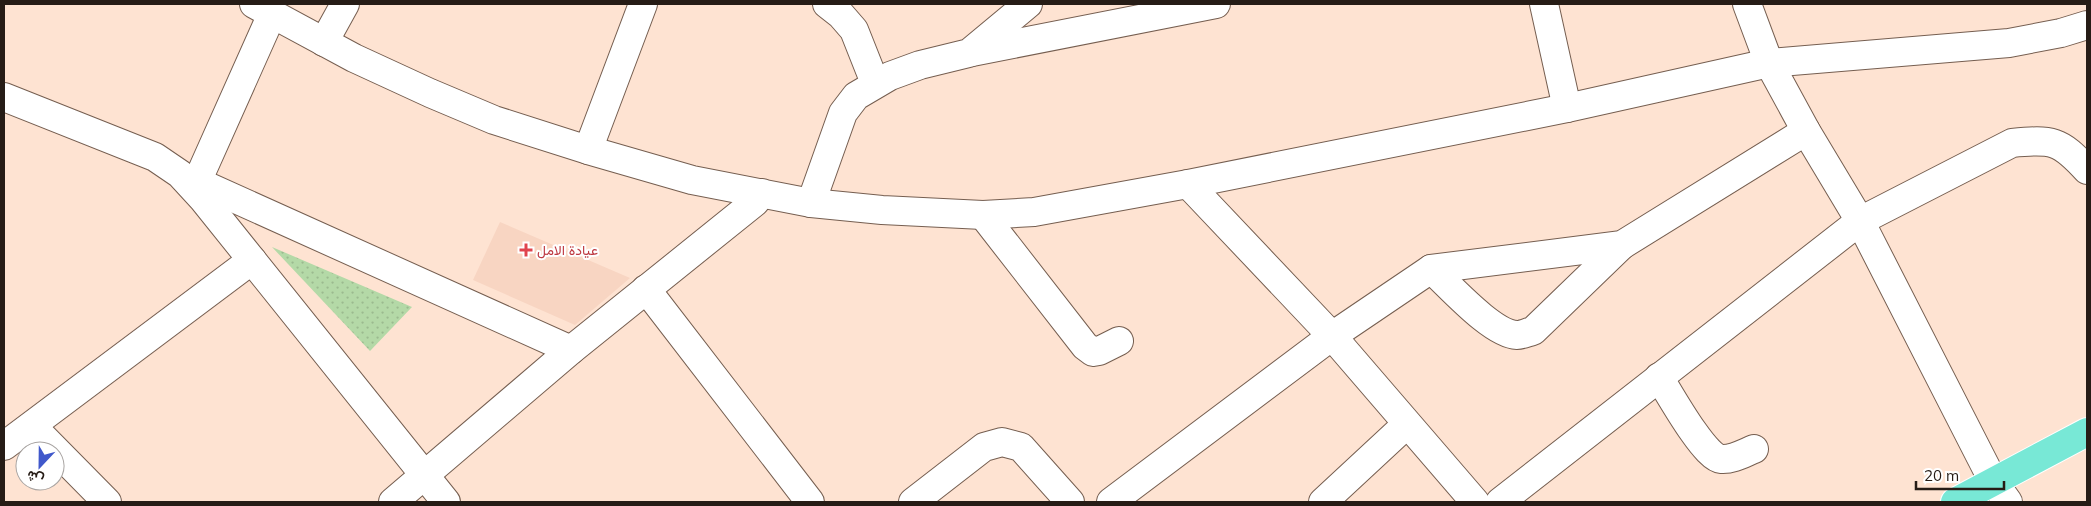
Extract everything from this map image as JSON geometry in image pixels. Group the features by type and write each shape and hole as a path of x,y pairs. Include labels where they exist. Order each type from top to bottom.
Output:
{"main road":[{"path":"1955,502 2000,492 2087,432"}],"street":[{"path":"324,42 345,4"},
{"path":"588,150 643,4"},
{"path":"827,4 841,15 854,30 875,83"},
{"path":"969,53 1028,4"},
{"path":"811,203 842,114 856,96 875,83 920,65 969,53 1216,4"},
{"path":"1544,4 1567,108"},
{"path":"1747,4 1769,63 1806,131 1860,221 2000,492"},
{"path":"189,178 263,9 354,58 485,116 588,150 692,180 811,203 882,210 983,216 1034,212 1188,184 1567,108 1769,63 2009,43 2061,33 2087,25"},
{"path":"4,98 155,157 189,178 571,350"},
{"path":"1431,269 1488,322 1505,332 1519,335 1532,331 1622,246 1806,131"},
{"path":"1500,502 1860,221 2012,144 2039,140 2060,144 2087,170"},
{"path":"189,178 203,199 446,502"},
{"path":"1188,184 1332,336 1475,502"},
{"path":"393,502 571,350 755,202 762,193"},
{"path":"983,216 1086,346 1093,352 1119,341"},
{"path":"1111,502 1332,336 1431,269 1622,246"},
{"path":"4,446 252,260"},
{"path":"646,289 810,502"},
{"path":"1659,377 1706,451 1718,460 1729,459 1754,448"},
{"path":"1324,502 1408,424"},
{"path":"32,426 107,502"},
{"path":"913,502 984,447 1002,442 1021,447 1070,502"}],"shaded area":[{"name":"عيادة الامل","path":"500,222 630,278 575,325 473,280"}],"green space":[{"path":"272,247 412,307 370,351"}],"place":[{"name":"عيادة الامل","path":"526,250"}]}
